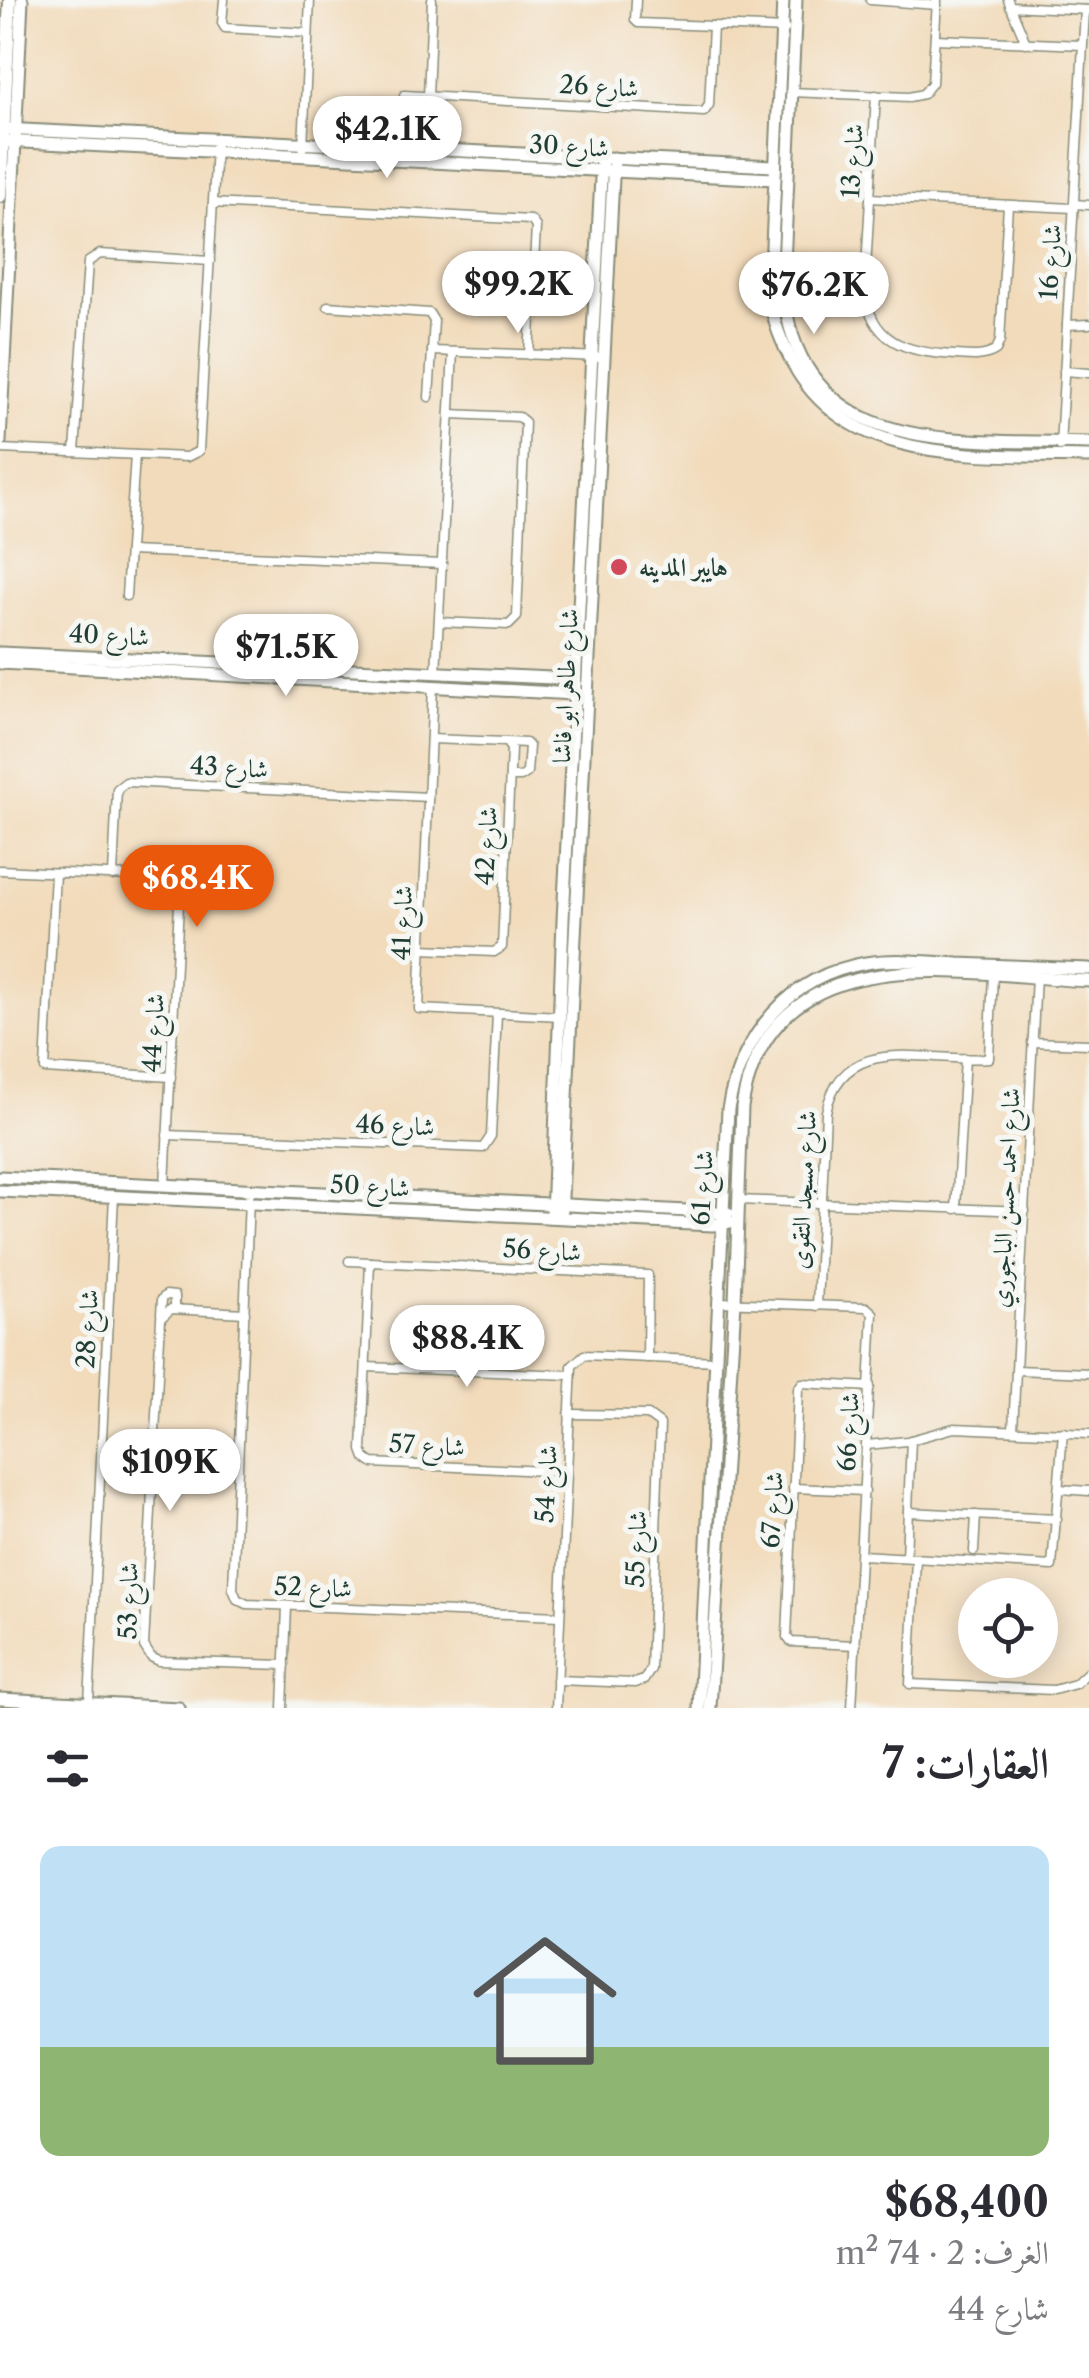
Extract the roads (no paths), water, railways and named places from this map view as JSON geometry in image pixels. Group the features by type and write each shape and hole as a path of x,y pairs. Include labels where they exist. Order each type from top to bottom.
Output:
{"main road":[{"path":"0,196 9,136 8,4"}],"street":[{"path":"22,0 9,136 0,446 135,455 196,454 201,445 216,146"},
{"path":"224,0 222,24 226,28 308,33"},
{"path":"303,150 310,0"},
{"path":"428,96 432,0"},
{"path":"636,0 637,23 788,29"},
{"path":"784,0 791,92 770,290 776,328 801,378 826,407 860,430 897,444 950,452 1089,457"},
{"path":"796,0 788,29 774,172 782,288 789,328 806,366 833,397 868,422 901,433 938,438 1089,443"},
{"path":"791,92 916,97 928,89 933,76 937,2 870,0"},
{"path":"1026,42 1009,3 1087,10"},
{"name":"شارع 16","path":"1059,456 1087,10"},
{"name":"شارع 26","path":"404,95 704,112 709,105 713,26"},
{"path":"935,39 1082,45"},
{"name":"شارع 13","path":"876,95 866,294 870,313 894,343 922,353 987,356 996,350 1000,341 1008,205"},
{"name":"شارع 30","path":"9,136 774,172"},
{"name":"شارع طاهر ابو فاشا","path":"556,1211 608,164"},
{"path":"1075,172 1089,172"},
{"path":"870,198 1089,205"},
{"path":"213,203 531,220 536,227 530,355"},
{"path":"75,452 88,262 100,254 210,261"},
{"path":"328,306 426,312 434,322 429,397"},
{"path":"1067,326 1089,324"},
{"path":"432,351 598,357"},
{"name":"شارع 41","path":"453,352 430,738 419,1010 565,1016"},
{"name":"شارع طاهر ابو فاشا","path":"565,1016 574,694 598,357"},
{"path":"1064,371 1089,373"},
{"path":"430,373 452,374"},
{"path":"439,622 509,625 517,616 524,422 519,417 450,414"},
{"path":"126,596 135,455"},
{"path":"129,551 442,564"},
{"name":"شارع 40","path":"0,653 434,680 574,694"},
{"name":"شارع 40","path":"0,664 434,680 575,680"},
{"path":"430,738 526,743 527,773 510,777"},
{"name":"شارع 42","path":"421,948 494,952 500,949 512,747 506,742"},
{"name":"شارع 43","path":"113,876 117,789 126,782 428,797"},
{"name":"شارع 44","path":"0,870 172,878 180,888 165,1186"},
{"path":"55,872 45,1069 170,1076"},
{"name":"شارع 61","path":"710,1708 724,1361 720,1302 723,1218 731,1094 740,1063 764,1022 789,996 816,979 868,963 993,976 1089,969"},
{"name":"شارع 61","path":"699,1708 724,1361 735,1302 744,1094 753,1066 774,1029 794,1008 822,990 853,978 903,967 1036,973 1089,981"},
{"name":"شارع احمد حسن الباجوري","path":"1013,1430 1036,973"},
{"path":"956,1209 965,1058 990,1056 993,976"},
{"name":"شارع 46","path":"168,1135 484,1148 492,1136 497,1014"},
{"path":"1032,1042 1089,1044"},
{"name":"شارع مسجد التقوى","path":"817,1306 826,1112 840,1079 858,1064 882,1056 965,1058"},
{"name":"شارع 50","path":"0,1177 165,1186 250,1196"},
{"name":"شارع 50","path":"0,1190 114,1196 250,1196 723,1218 738,1211"},
{"name":"شارع 28","path":"89,1703 114,1196"},
{"name":"شارع 52","path":"250,1196 234,1592 243,1603 560,1616"},
{"path":"738,1211 821,1204 1025,1212"},
{"name":"شارع 56","path":"349,1261 648,1275 646,1358"},
{"name":"شارع 57","path":"370,1262 362,1450 368,1461 566,1472"},
{"path":"161,1318 164,1296 175,1296 175,1309"},
{"name":"شارع 66","path":"720,1302 872,1311 852,1708"},
{"path":"161,1318 164,1312 175,1309 245,1314"},
{"name":"شارع 53","path":"161,1318 145,1650 159,1661 285,1665"},
{"path":"366,1367 570,1375 575,1361 584,1355 724,1361"},
{"path":"1018,1370 1089,1373"},
{"name":"شارع 54","path":"556,1708 570,1375"},
{"name":"شارع 67","path":"856,1645 788,1639 798,1386 802,1383 870,1387"},
{"name":"شارع 55","path":"557,1680 640,1682 650,1673 652,1651 661,1429 648,1416 568,1414"},
{"path":"868,1444 912,1440 954,1428 1089,1434"},
{"path":"861,1555 1052,1566 1064,1432"},
{"path":"912,1440 908,1512 910,1684 1054,1690 1075,1684 1089,1671"},
{"path":"793,1488 865,1491"},
{"path":"1060,1489 1089,1491"},
{"path":"908,1512 1057,1519"},
{"path":"974,1550 976,1515"},
{"path":"283,1708 287,1606"},
{"path":"0,1699 178,1708"}],"place":[{"name":"هايبر المدينه","path":"619,567"}]}
